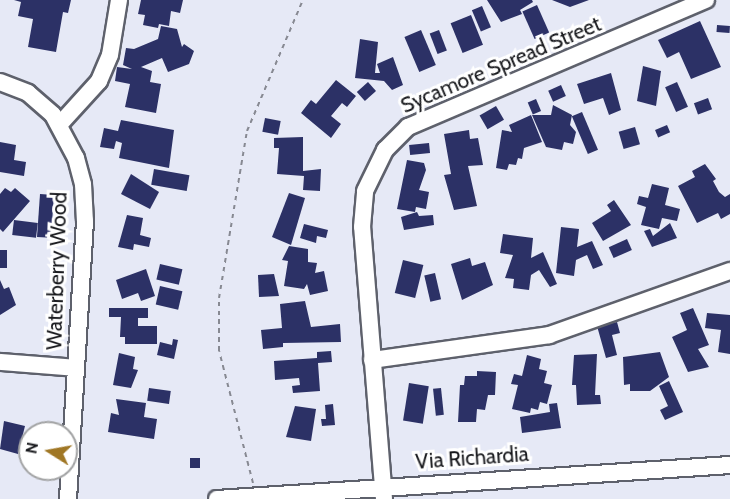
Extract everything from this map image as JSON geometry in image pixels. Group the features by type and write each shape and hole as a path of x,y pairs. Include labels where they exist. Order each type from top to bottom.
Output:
{"street":[{"path":"60,124 99,81 110,55 119,0"},
{"name":"Sycamore Spread Street","path":"384,493 372,360 363,209 369,177 396,136 408,127 706,0"},
{"name":"Waterberry Wood","path":"0,82 28,93 60,124 83,184 85,221 68,499"},
{"path":"372,360 549,335 730,271"},
{"path":"0,362 76,368"},
{"name":"Via Richardia","path":"217,499 384,493 730,465"}],"path":[{"path":"256,496 219,351 219,298 247,131 303,0"}],"building":[{"path":"14,0 71,0 68,13 63,12 56,52 28,47 33,19 18,16 21,2"},
{"path":"141,0 183,0 180,13 171,11 169,26 159,24 158,28 143,25 145,15 138,14"},
{"path":"487,0 532,0 533,2 520,10 522,14 501,22"},
{"path":"552,0 589,0 570,7"},
{"path":"537,5 549,32 535,39 522,12"},
{"path":"482,6 491,27 481,31 472,10"},
{"path":"471,15 483,45 463,53 451,23"},
{"path":"700,21 721,67 691,79 679,52 667,58 658,40"},
{"path":"717,25 730,26 729,33 717,32"},
{"path":"161,26 177,29 182,47 184,44 194,51 189,64 168,72 162,58 141,67 152,71 150,82 161,84 156,113 125,107 130,84 115,81 117,67 132,69 123,65 126,48 134,49 158,39"},
{"path":"421,30 436,65 419,72 404,37"},
{"path":"439,30 447,51 438,54 430,34"},
{"path":"360,39 378,42 375,73 380,73 377,64 393,57 403,85 392,90 384,81 355,78"},
{"path":"643,66 661,71 656,106 637,101"},
{"path":"611,73 621,110 609,115 603,98 584,104 577,84"},
{"path":"336,80 356,96 347,107 342,103 331,116 341,124 331,138 301,113 311,100 316,104"},
{"path":"368,82 376,91 365,101 357,92"},
{"path":"677,82 688,107 676,112 665,87"},
{"path":"561,85 566,96 553,102 548,91"},
{"path":"708,98 712,109 698,114 694,103"},
{"path":"536,99 541,111 533,114 528,103"},
{"path":"553,105 572,115 570,125 576,132 573,144 564,142 562,150 546,147 532,115 551,115"},
{"path":"496,106 504,120 488,129 480,116"},
{"path":"582,112 598,150 588,154 572,116"},
{"path":"531,115 542,142 524,148 522,159 518,158 516,165 509,164 507,170 496,168 502,130 512,132 509,125"},
{"path":"265,118 281,121 278,135 262,132"},
{"path":"121,120 174,130 169,168 119,158 122,143 116,141 114,149 100,147 104,128 118,131"},
{"path":"667,125 670,132 658,137 655,130"},
{"path":"635,127 640,144 624,149 619,132"},
{"path":"469,130 470,139 478,138 483,165 468,166 477,206 454,210 444,175 451,174 444,134"},
{"path":"303,137 303,171 321,169 320,191 303,190 304,176 277,174 279,148 274,148 274,138"},
{"path":"0,142 16,145 14,160 26,162 24,176 0,172"},
{"path":"429,143 430,153 410,155 409,145"},
{"path":"407,160 424,163 426,170 419,190 429,192 426,209 416,207 415,212 397,209"},
{"path":"705,164 716,179 713,181 719,192 725,197 730,194 730,214 721,219 718,213 697,223 678,186 695,177 692,171"},
{"path":"154,169 189,175 187,191 151,185"},
{"path":"131,174 159,192 150,209 121,194"},
{"path":"652,184 669,188 665,205 680,209 677,221 662,218 659,229 641,225 646,207 637,204 639,196 648,198"},
{"path":"5,188 11,192 15,188 30,201 3,232 0,229 0,194"},
{"path":"289,193 305,198 291,245 272,237"},
{"path":"40,194 54,195 51,238 37,237"},
{"path":"614,200 631,225 603,241 592,223 611,211 607,205"},
{"path":"417,212 419,216 433,215 434,225 404,230 401,217"},
{"path":"127,215 143,218 140,235 151,238 149,247 134,244 133,250 118,247"},
{"path":"14,220 38,223 36,238 12,235"},
{"path":"670,223 677,238 652,247 644,231 650,229 653,236"},
{"path":"304,224 328,230 326,238 317,236 316,243 300,238"},
{"path":"561,227 579,229 577,247 592,241 603,265 593,269 587,255 576,260 574,276 556,273"},
{"path":"503,234 533,238 531,258 543,252 557,284 550,287 539,270 531,275 529,290 513,288 514,279 505,278 513,255 500,253"},
{"path":"627,239 632,250 614,258 609,247"},
{"path":"289,246 308,249 308,262 317,263 315,273 324,271 328,291 310,295 307,284 304,289 284,286 288,261 282,260"},
{"path":"0,250 7,250 7,268 0,268"},
{"path":"470,258 472,266 485,262 493,285 462,300 451,264"},
{"path":"403,260 423,265 415,298 395,293"},
{"path":"160,264 182,269 179,285 156,280"},
{"path":"146,269 155,296 141,301 138,293 122,299 116,280"},
{"path":"435,273 441,299 430,302 424,275"},
{"path":"274,274 279,296 259,297 258,275"},
{"path":"0,280 4,289 9,287 16,305 0,315"},
{"path":"160,286 182,291 178,310 156,305"},
{"path":"305,301 311,327 340,324 341,342 283,343 283,347 263,349 261,330 282,328 280,304"},
{"path":"109,308 148,308 148,318 138,318 138,326 157,326 157,344 125,344 125,337 120,337 121,317 109,317"},
{"path":"693,308 709,345 698,349 709,367 688,372 672,337 687,330 680,313"},
{"path":"707,313 730,315 730,354 718,352 721,330 705,328"},
{"path":"617,322 620,333 612,335 617,355 606,358 597,326"},
{"path":"173,339 178,340 174,359 157,355 160,342 172,345"},
{"path":"331,351 332,362 318,363 320,391 293,393 292,386 300,385 299,378 275,380 274,361 317,358 317,352"},
{"path":"660,352 669,377 650,391 630,391 630,384 624,385 623,357"},
{"path":"119,353 135,357 133,369 138,370 131,388 113,385"},
{"path":"597,354 595,395 600,395 601,404 577,405 576,385 572,385 574,355"},
{"path":"527,355 541,359 539,369 547,371 544,383 552,385 547,404 540,402 538,410 531,408 530,413 512,409 518,385 511,384 514,374 522,376"},
{"path":"477,371 496,372 495,395 488,395 485,410 477,409 476,422 458,422 460,385 464,385 465,376 477,376"},
{"path":"669,381 683,412 665,420 660,410 668,406 659,386"},
{"path":"409,383 429,386 423,424 403,421"},
{"path":"149,388 171,391 169,404 147,401"},
{"path":"441,388 444,415 436,416 433,389"},
{"path":"116,399 146,403 144,417 157,419 154,439 108,432 111,413 119,415"},
{"path":"557,403 561,428 522,433 520,417 550,412 549,404"},
{"path":"333,404 335,425 322,426 321,419 326,419 325,405"},
{"path":"295,406 316,409 311,441 286,437"},
{"path":"4,421 18,424 18,454 0,449"},
{"path":"190,458 200,458 200,468 190,468"}]}
